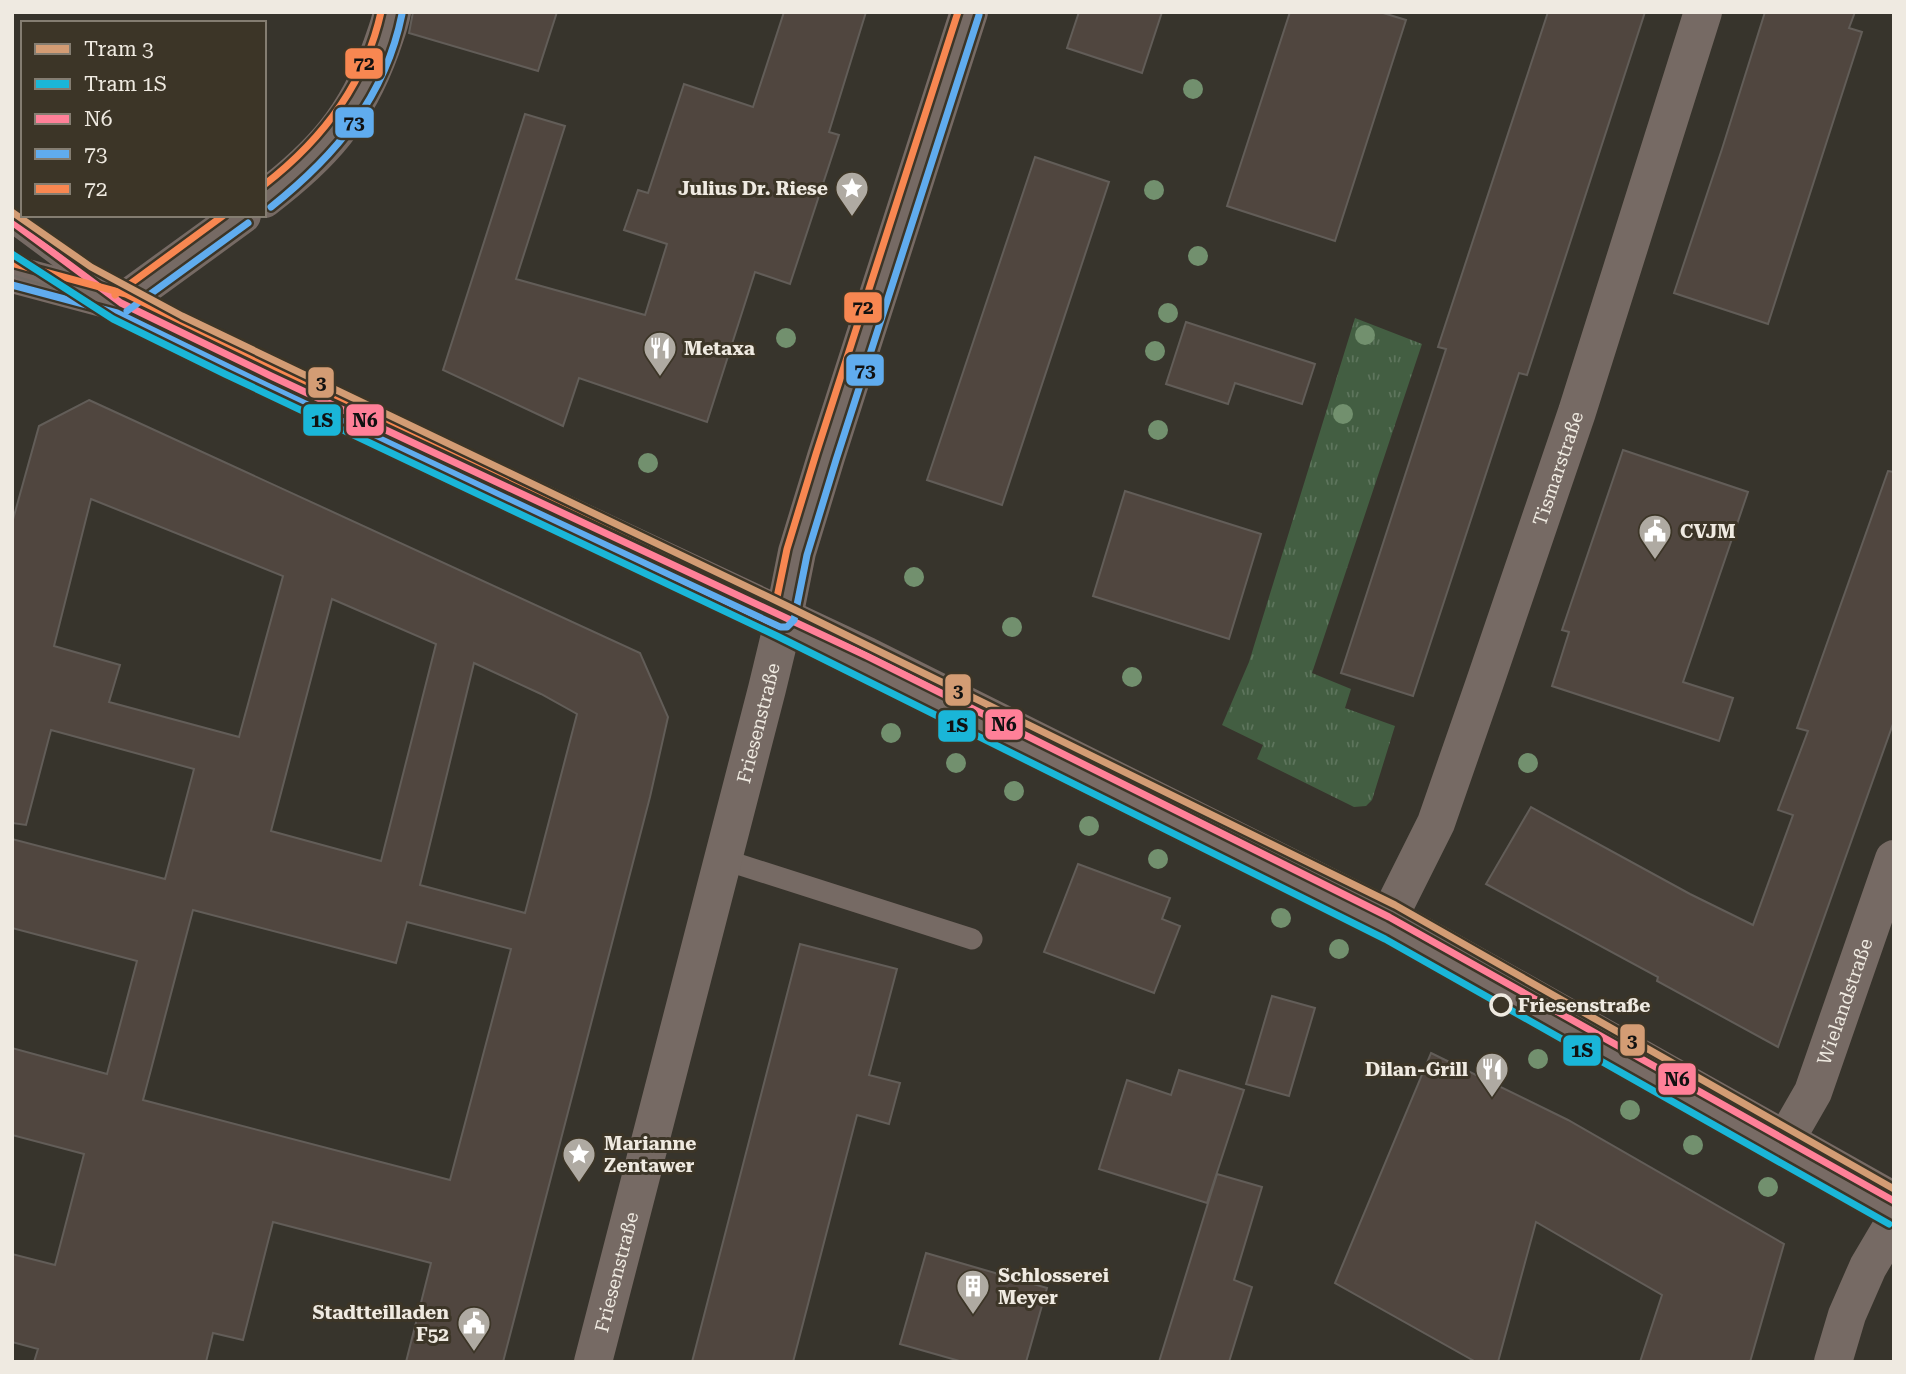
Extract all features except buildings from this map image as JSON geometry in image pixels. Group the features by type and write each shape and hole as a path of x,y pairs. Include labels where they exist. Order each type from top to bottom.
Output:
{"street":[{"path":"266,197 316,156 347,119 376,62 393,12"},
{"name":"Friesenstraße","path":"593,1362 767,689 797,552 969,12"},
{"name":"Tismarstraße","path":"1389,918 1436,823 1577,412 1703,12"},
{"path":"121,303 239,217"},
{"path":"12,274 121,303 784,617 1389,918 1894,1201"},
{"name":"Wielandstraße","path":"1786,1139 1813,1092 1894,859"},
{"path":"1833,1362 1847,1315 1868,1267 1894,1223"}],"lane":[{"path":"12,222 121,303"},
{"path":"722,859 972,939"}],"green space":[{"path":"1355,318 1422,344 1312,673 1351,689 1345,708 1395,726 1372,800 1366,806 1354,807 1257,759 1263,745 1222,725 1249,662"}],"tram line":[{"name":"3","path":"12,212 91,267 182,316 785,605 1395,905 1894,1189"},
{"name":"1S","path":"12,254 113,319 777,636 1385,939 1889,1224"},
{"path":"12,275 63,291 229,365"}],"transit line":[{"name":"72","path":"266,183 304,149 338,109 364,64 381,12"},
{"name":"72","path":"15,264 126,294 776,602 787,549 816,454 958,12"},
{"name":"73","path":"271,207 316,167 354,123 383,72 402,14"},
{"name":"73","path":"12,285 117,313 780,627 787,627 794,620 807,555 836,460 979,15"},
{"name":"72","path":"115,295 221,217"},
{"name":"N6","path":"12,222 121,303 867,656 1389,917 1894,1201"},
{"name":"73","path":"127,311 248,223"}],"place":[{"name":"Julius Dr. Riese","path":"852,218"},
{"name":"Metaxa","path":"660,378"},
{"name":"CVJM","path":"1655,561"},
{"name":"Friesenstraße","path":"1501,1005"},
{"name":"Dilan-Grill","path":"1492,1099"},
{"name":"Marianne Zentawer","path":"579,1184"},
{"name":"Schlosserei Meyer","path":"973,1316"},
{"name":"Stadtteilladen F52","path":"474,1353"}]}
